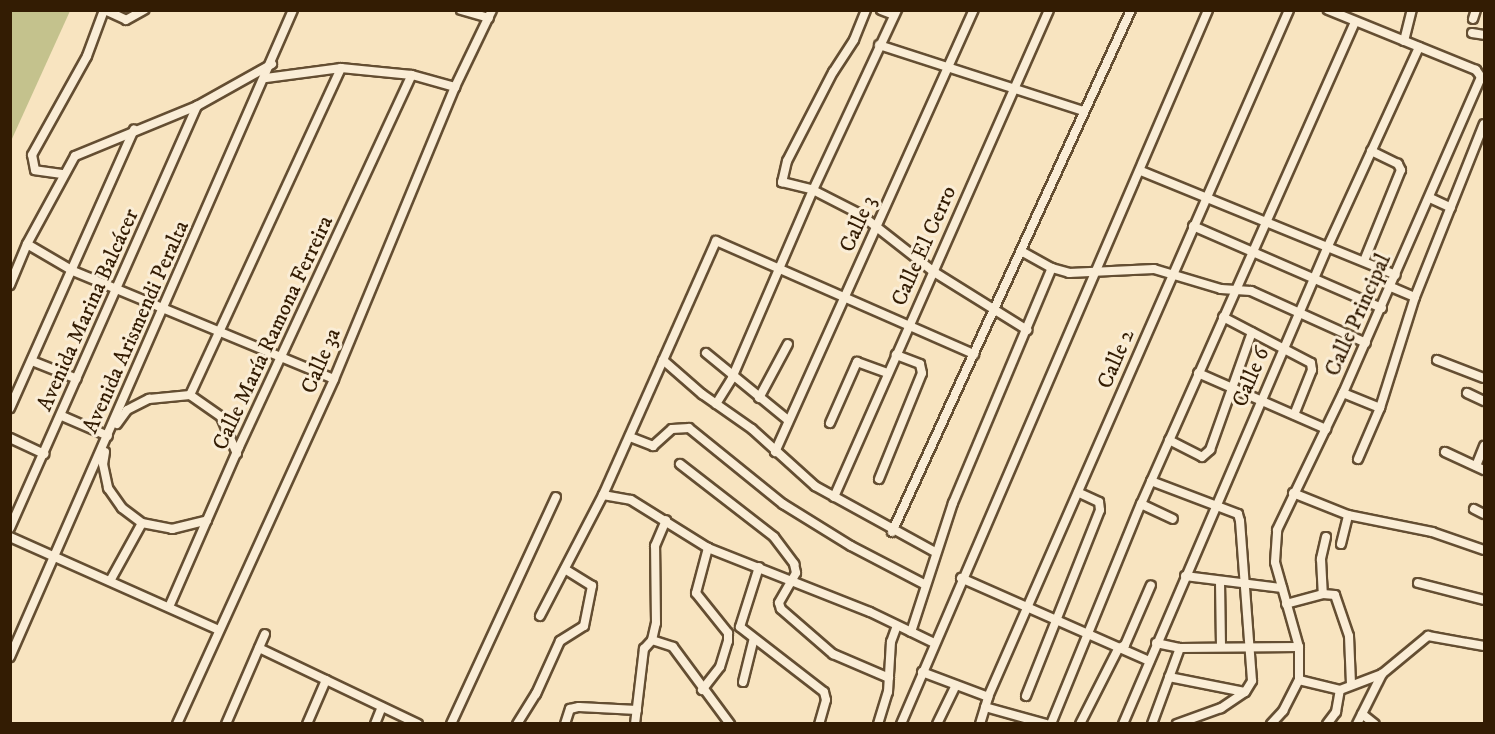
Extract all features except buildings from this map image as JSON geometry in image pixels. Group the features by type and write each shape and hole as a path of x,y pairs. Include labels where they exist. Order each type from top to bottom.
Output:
{"street":[{"path":"63,174 35,170 32,155 87,56 104,10 126,20 144,10"},
{"path":"292,12 302,10"},
{"path":"461,10 490,14"},
{"path":"866,10 854,40 833,72 781,177 786,184 813,190 878,225 934,273 1027,330"},
{"path":"716,404 732,378 813,190 879,45 896,13 881,10"},
{"name":"Calle 3","path":"775,452 974,10"},
{"name":"Calle El Cerro","path":"834,497 909,324 1016,92 1049,10"},
{"path":"892,532 995,312 1083,111 1131,10"},
{"path":"901,723 961,578 1141,171 1208,10"},
{"name":"Calle 2","path":"981,723 988,697 1289,10"},
{"name":"Calle Principal","path":"1270,723 1283,711 1299,680 1299,647 1282,588 1275,544 1293,493 1366,343 1483,78 1476,70 1328,10"},
{"path":"1404,41 1412,10"},
{"name":"Avenida Arismendi Peralta","path":"10,657 267,78 292,12"},
{"name":"Calle 3a","path":"177,723 217,629 334,379 454,87 490,14"},
{"path":"1051,723 1141,504 1265,220 1355,22"},
{"path":"1472,33 1485,35"},
{"path":"879,45 1016,92 1083,111"},
{"name":"Calle 6","path":"1123,723 1283,348 1419,47"},
{"path":"10,285 27,244 63,174 80,152 197,106 272,64"},
{"path":"267,78 341,68 412,75 454,87"},
{"path":"190,395 222,332 341,68"},
{"name":"Calle María Ramona Ferreira","path":"169,607 280,358 412,75"},
{"name":"Avenida Marina Balcácer","path":"10,528 62,416 197,106"},
{"path":"1358,459 1380,408 1415,297 1485,124"},
{"path":"10,408 14,392 32,361 134,129"},
{"path":"1364,261 1401,170 1398,164 1371,151"},
{"path":"1141,171 1206,195 1396,275"},
{"path":"1430,198 1452,208"},
{"path":"1193,226 1382,308"},
{"path":"540,616 603,495 716,241 974,354"},
{"path":"27,244 73,271 334,379"},
{"path":"1021,251 1052,268 1095,273 1138,268 1172,275 1221,290 1235,288 1251,291 1366,343"},
{"path":"911,632 935,552 1052,268"},
{"path":"1391,287 1415,297"},
{"path":"1223,317 1312,366 1294,415"},
{"path":"1169,440 1206,456 1252,332"},
{"path":"759,398 789,344"},
{"path":"706,353 732,378 788,420"},
{"path":"879,479 922,373 920,364 896,355"},
{"path":"663,360 834,497 892,532 935,552"},
{"path":"1437,360 1485,378"},
{"path":"32,361 77,379"},
{"path":"830,423 857,362 888,373"},
{"path":"1198,373 1326,429"},
{"path":"1343,393 1380,408"},
{"path":"1467,393 1485,401"},
{"path":"207,520 172,529 142,523 122,508 108,488 103,464 108,436 127,410 148,399 190,395 221,417 237,454"},
{"path":"62,416 108,436"},
{"path":"630,437 653,446 672,429 689,428 783,504 851,546 924,584"},
{"path":"10,438 44,454"},
{"path":"1445,452 1480,468 1485,446"},
{"path":"681,464 774,537 794,564 793,581 778,603 781,609 833,654 889,678"},
{"path":"1151,481 1240,517 1254,672 1245,692 1221,708 1177,723"},
{"path":"1026,696 1101,510 1099,502 1078,492"},
{"path":"1293,493 1348,515 1432,532 1485,550"},
{"path":"603,495 631,500 708,548 870,612 896,628 934,643"},
{"path":"451,723 556,497"},
{"path":"1141,504 1173,519"},
{"path":"1474,509 1485,514"},
{"path":"1341,544 1348,515"},
{"path":"635,723 644,649 652,640 656,623 655,546 666,520"},
{"path":"110,581 142,523"},
{"path":"10,537 217,629"},
{"path":"1323,594 1321,560 1326,537"},
{"path":"708,548 696,593 728,633"},
{"path":"728,633 740,627 759,567"},
{"path":"517,723 536,693 560,640 584,626 592,586 565,569"},
{"path":"1185,576 1282,588"},
{"path":"961,578 1027,610 1149,661"},
{"path":"1220,582 1221,647"},
{"path":"1418,583 1485,600"},
{"path":"1080,723 1118,649 1125,645 1151,585"},
{"path":"1286,604 1323,594 1335,595 1350,636 1351,684"},
{"path":"740,627 824,692 826,700 819,723"},
{"path":"878,723 889,678 891,642 896,628"},
{"path":"702,690 720,667 728,633"},
{"path":"226,723 265,634"},
{"path":"1299,680 1340,690 1382,674 1428,636 1485,646"},
{"path":"743,682 754,638"},
{"path":"652,640 673,647 702,690 730,723"},
{"path":"1156,643 1180,648 1299,647"},
{"path":"259,648 418,723"},
{"path":"1152,723 1180,648"},
{"path":"922,672 988,697"},
{"path":"1357,723 1382,674"},
{"path":"1169,676 1245,692"},
{"path":"307,723 326,680"},
{"path":"937,723 956,685"},
{"path":"1327,723 1336,712 1340,690"},
{"path":"375,723 382,707"},
{"path":"565,723 570,709 579,707 637,710"},
{"path":"985,707 1046,723"},
{"path":"1362,714 1375,723"}],"shaded area":[{"path":"10,11 70,11 11,141"}]}
